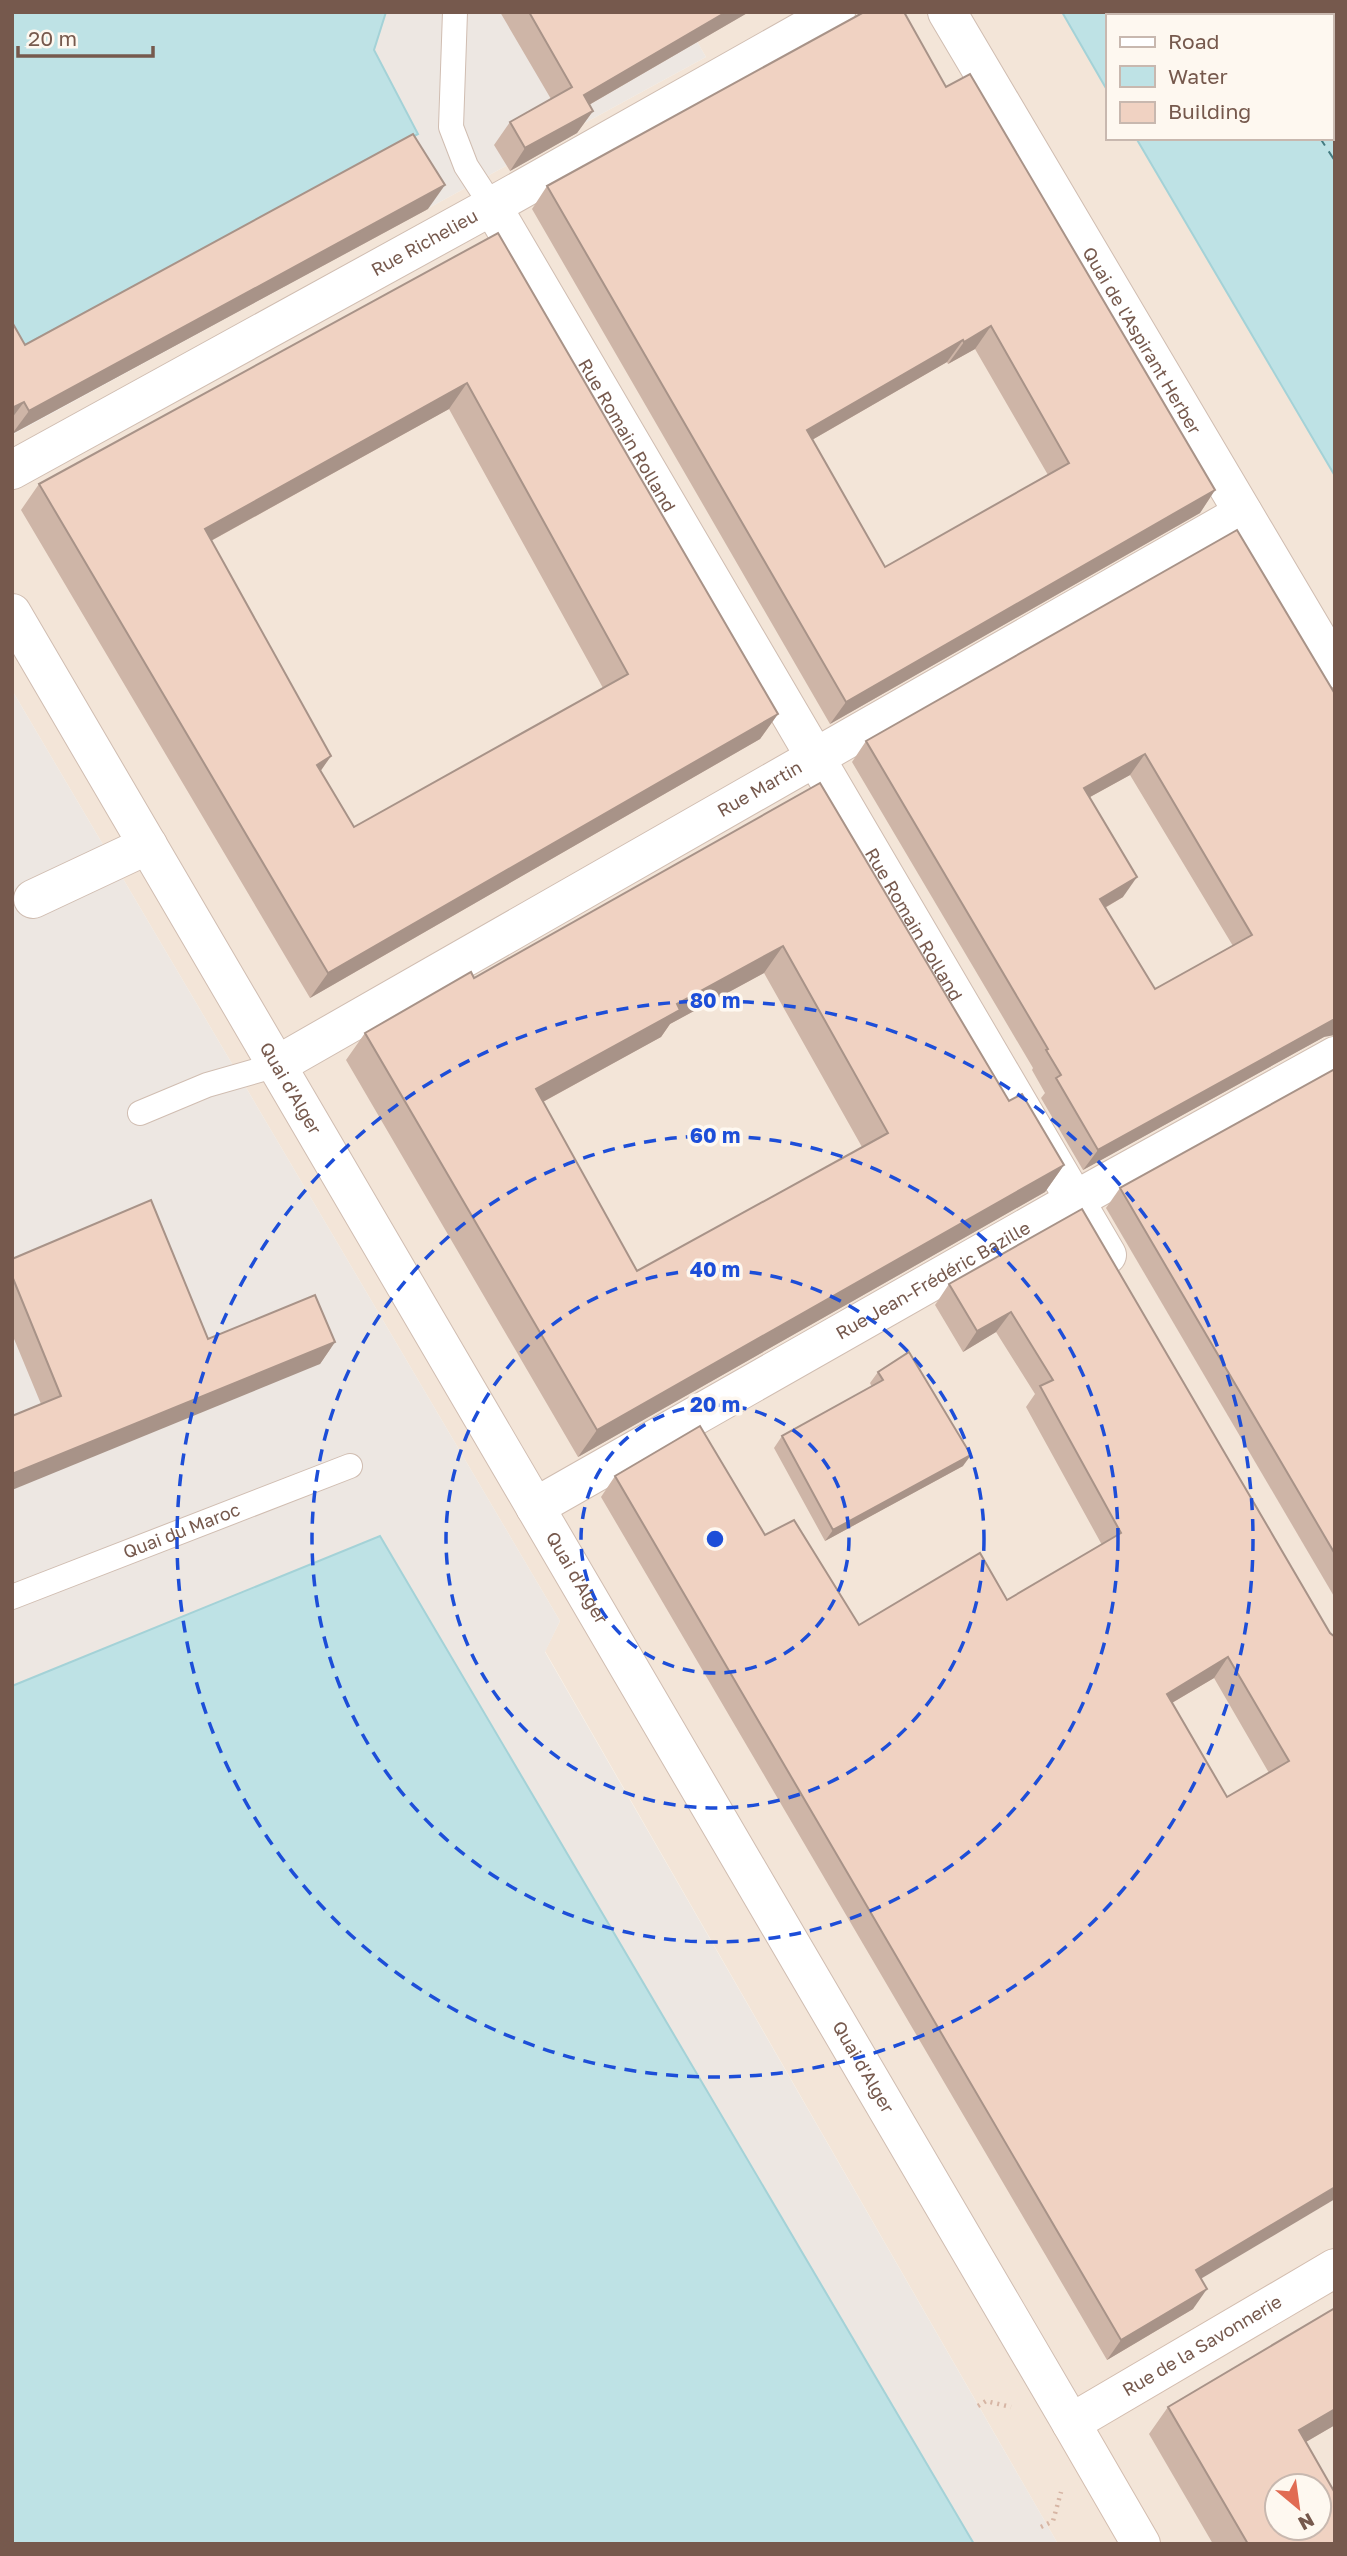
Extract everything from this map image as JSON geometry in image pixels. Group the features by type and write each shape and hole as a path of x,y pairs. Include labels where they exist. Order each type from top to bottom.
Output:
{"street":[{"name":"Rue Richelieu","path":"12,470 492,206 836,12"},
{"name":"Quai de l'Aspirant Herber","path":"947,12 1335,668"},
{"name":"Rue Romain Rolland","path":"492,206 1126,1287"},
{"name":"Rue Martin","path":"277,1065 1243,513"},
{"name":"Quai d'Alger","path":"12,613 1141,2544"},
{"path":"33,899 148,845"},
{"name":"Rue Jean-Frédéric Bazille","path":"535,1507 1075,1200 1335,1056"},
{"name":"Rue de la Savonnerie","path":"1071,2423 1335,2268"}],"lane":[{"path":"455,12 451,127 466,166 492,206"},
{"path":"140,1113 206,1085 277,1065"},
{"name":"Quai du Maroc","path":"12,1597 350,1466"}],"path":[{"path":"978,2406 986,2401 1022,2410"},
{"path":"1041,2527 1053,2521 1064,2485"}],"shaded area":[{"path":"386,12 680,12 706,57 12,435 12,352 374,50"},
{"path":"680,12 1062,12 1106,88 1106,140 1137,140 1335,476 1335,2544 1058,2544 545,1651 560,1621 12,690 12,435 706,57"},
{"path":"12,690 560,1621 545,1652 1058,2544 974,2544 380,1536 12,1686"}],"water":[{"path":"12,12 386,12 374,50 418,134 12,352"},
{"path":"1062,12 1335,12 1335,476 1137,140 1333,140 1333,14 1106,14 1106,88"},
{"path":"380,1536 974,2544 12,2544 12,1686"}],"building":[{"path":"529,12 726,12 584,95 593,111 525,148 510,122 572,87"},
{"path":"864,12 904,12 946,87 970,74 1215,490 846,702 547,186","holes":["991,326 1069,463 885,567 807,430"]},
{"path":"413,134 445,185 29,411 24,402 12,408 12,322 25,345"},
{"path":"498,233 778,714 328,973 39,484","holes":["467,383 628,674 354,827 317,765 331,756 205,529"]},
{"path":"1237,530 1335,694 1335,1019 1098,1150 1056,1078 1061,1075 1046,1050 1048,1049 866,741","holes":["1145,754 1252,935 1155,989 1100,899 1137,877 1084,788"]},
{"path":"820,783 1009,1101 1022,1094 1064,1165 597,1430 365,1033 471,972 474,978","holes":["783,946 888,1133 637,1271 536,1089 680,1010 677,1004"]},
{"path":"1335,1069 1335,1554 1120,1188"},
{"path":"151,1200 208,1339 315,1295 335,1342 12,1474 12,1416 61,1396 12,1276 12,1259"},
{"path":"1082,1209 1330,1633 1335,1637 1335,2187 1196,2270 1207,2289 1121,2340 615,1476 700,1426 765,1535 794,1520 859,1625 980,1553 1007,1600 1121,1533 1040,1386 1053,1380 1011,1312 977,1331 949,1284","holes":["1228,1657 1289,1761 1227,1797 1167,1694"]},
{"path":"909,1352 971,1455 833,1530 782,1436 883,1380 878,1372"},
{"path":"1335,2308 1335,2409 1299,2430 1323,2472 1263,2472 1263,2542 1333,2542 1333,2490 1335,2544 1248,2544 1168,2407"}],"ferry route":[{"path":"1321,140 1335,161"}]}
